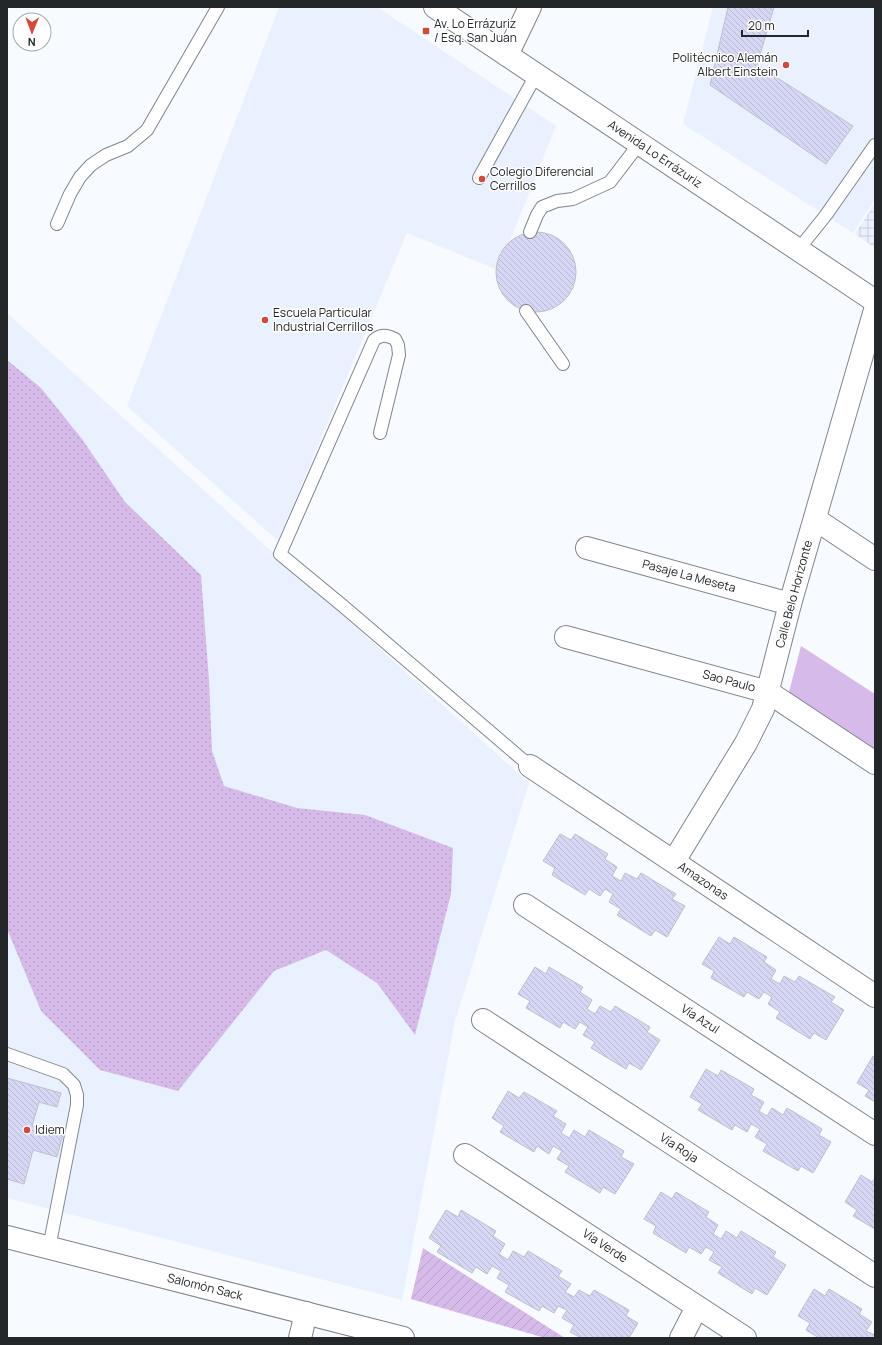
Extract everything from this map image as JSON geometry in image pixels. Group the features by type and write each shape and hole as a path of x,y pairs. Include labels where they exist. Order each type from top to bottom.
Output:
{"street":[{"name":"Avenida Lo Errázuriz","path":"435,7 875,301"},
{"path":"507,55 530,7"},
{"name":"Calle Belo Horizonte","path":"674,861 749,737 763,709 790,604 875,310"},
{"path":"815,519 875,559"},
{"name":"Pasaje La Meseta","path":"587,548 790,604"},
{"name":"Sao Paulo","path":"566,637 768,692 875,763"},
{"name":"Amazonas","path":"530,766 875,996"},
{"name":"Vía Azul","path":"525,905 875,1134"},
{"name":"Vía Roja","path":"483,1020 875,1276"},
{"name":"Vía Verde","path":"465,1155 745,1338"},
{"name":"Salomón Sack","path":"7,1237 403,1338"},
{"path":"681,1338 697,1306"},
{"path":"300,1338 306,1313"}],"lane":[{"path":"57,224 70,194 80,177 91,165 106,155 128,146 147,130 218,7"},
{"path":"479,178 536,75"},
{"path":"530,232 542,207 557,201 573,198 610,182 639,144"},
{"path":"798,250 826,215 875,145"},
{"path":"526,311 563,364"},
{"path":"380,433 399,355 398,345 395,338 389,336 382,336 374,340 280,554 530,766"},
{"path":"7,1054 63,1074 74,1085 77,1095 77,1105 50,1248"}],"shaded area":[{"name":"Escuela Particular Industrial Cerrillos","path":"279,7 377,7 556,126 498,270 407,233 278,541 127,406"},
{"name":"Politécnico Alemán Albert Einstein","path":"713,7 875,7 875,199 853,233 683,124"},
{"path":"875,203 875,248 855,234"},
{"path":"7,313 529,783 455,1021 402,1300 7,1198"},
{"path":"7,360 41,388 82,439 125,502 201,575 209,680 212,751 224,786 297,808 365,815 453,848 451,894 415,1035 377,983 326,950 274,971 178,1091 100,1070 41,1011 7,929"},
{"path":"801,646 875,694 875,753 795,702 789,692"},
{"path":"423,1248 565,1338 545,1338 411,1299"}],"building":[{"path":"728,7 774,7 757,65 853,126 826,164 710,85"},
{"path":"536,232 551,235 564,244 573,257 576,272 573,287 564,300 551,309 536,312 521,309 508,300 499,287 496,272 499,257 508,244 521,235"},
{"path":"560,834 571,840 575,834 608,854 605,859 617,867 612,876 621,881 625,873 637,879 641,873 676,894 672,899 685,906 667,937 655,930 651,936 617,915 621,909 609,902 613,894 605,889 600,896 589,889 585,895 552,875 555,868 543,861"},
{"path":"719,937 730,944 734,937 767,957 764,962 776,970 771,979 780,984 784,976 795,982 799,976 835,997 831,1002 844,1010 826,1040 814,1033 810,1039 776,1018 780,1012 768,1004 772,997 764,992 759,999 747,992 744,997 711,978 714,971 702,964"},
{"path":"535,967 546,974 549,967 583,987 580,992 592,1000 587,1009 595,1014 600,1006 611,1012 615,1006 650,1027 647,1032 660,1040 641,1070 629,1063 626,1069 591,1048 595,1042 583,1035 588,1027 580,1022 575,1029 563,1022 560,1028 526,1008 530,1001 518,994"},
{"path":"873,1056 875,1057 875,1102 865,1096 869,1090 857,1083"},
{"path":"706,1069 718,1076 721,1070 754,1089 751,1095 764,1102 759,1111 767,1116 772,1108 783,1115 787,1108 822,1129 819,1135 831,1142 813,1173 801,1166 798,1171 763,1151 767,1144 755,1137 760,1129 751,1124 747,1132 735,1125 732,1130 698,1110 702,1104 690,1097"},
{"name":"Idiem","path":"7,1078 61,1093 57,1107 39,1102 32,1126 63,1134 57,1157 33,1150 24,1184 7,1179"},
{"path":"508,1091 519,1098 524,1092 557,1111 553,1116 566,1124 561,1133 569,1138 574,1130 585,1137 589,1130 624,1151 621,1157 634,1164 615,1194 603,1187 600,1193 565,1172 569,1166 557,1159 562,1151 553,1146 549,1154 537,1146 534,1152 500,1132 504,1126 492,1118"},
{"path":"861,1175 872,1182 875,1178 875,1229 853,1216 857,1210 845,1202"},
{"path":"661,1192 672,1199 676,1192 709,1212 706,1217 718,1225 713,1234 721,1239 726,1231 737,1238 741,1231 776,1252 773,1257 786,1265 767,1295 755,1288 752,1294 718,1273 722,1267 709,1260 714,1252 706,1247 701,1254 689,1247 686,1253 653,1233 656,1226 644,1219"},
{"path":"446,1210 458,1217 461,1210 496,1231 493,1236 505,1244 499,1254 508,1260 513,1251 524,1257 528,1251 562,1271 558,1276 571,1284 565,1292 574,1297 579,1290 590,1296 594,1290 629,1310 626,1316 638,1323 629,1338 581,1338 570,1332 574,1325 562,1318 567,1310 558,1306 554,1313 542,1306 539,1311 505,1292 509,1285 497,1278 501,1271 492,1266 487,1274 476,1267 472,1273 437,1252 441,1246 429,1238"},
{"path":"814,1289 825,1296 829,1289 862,1309 859,1314 872,1322 866,1331 875,1335 875,1338 819,1338 806,1330 810,1323 798,1316"}],"place":[{"name":"Av. Lo Errázuriz / Esq. San Juan","path":"426,31"},
{"name":"Politécnico Alemán Albert Einstein","path":"786,65"},
{"name":"Colegio Diferencial Cerrillos","path":"482,179"},
{"name":"Escuela Particular Industrial Cerrillos","path":"265,320"},
{"name":"Idiem","path":"27,1130"}]}
